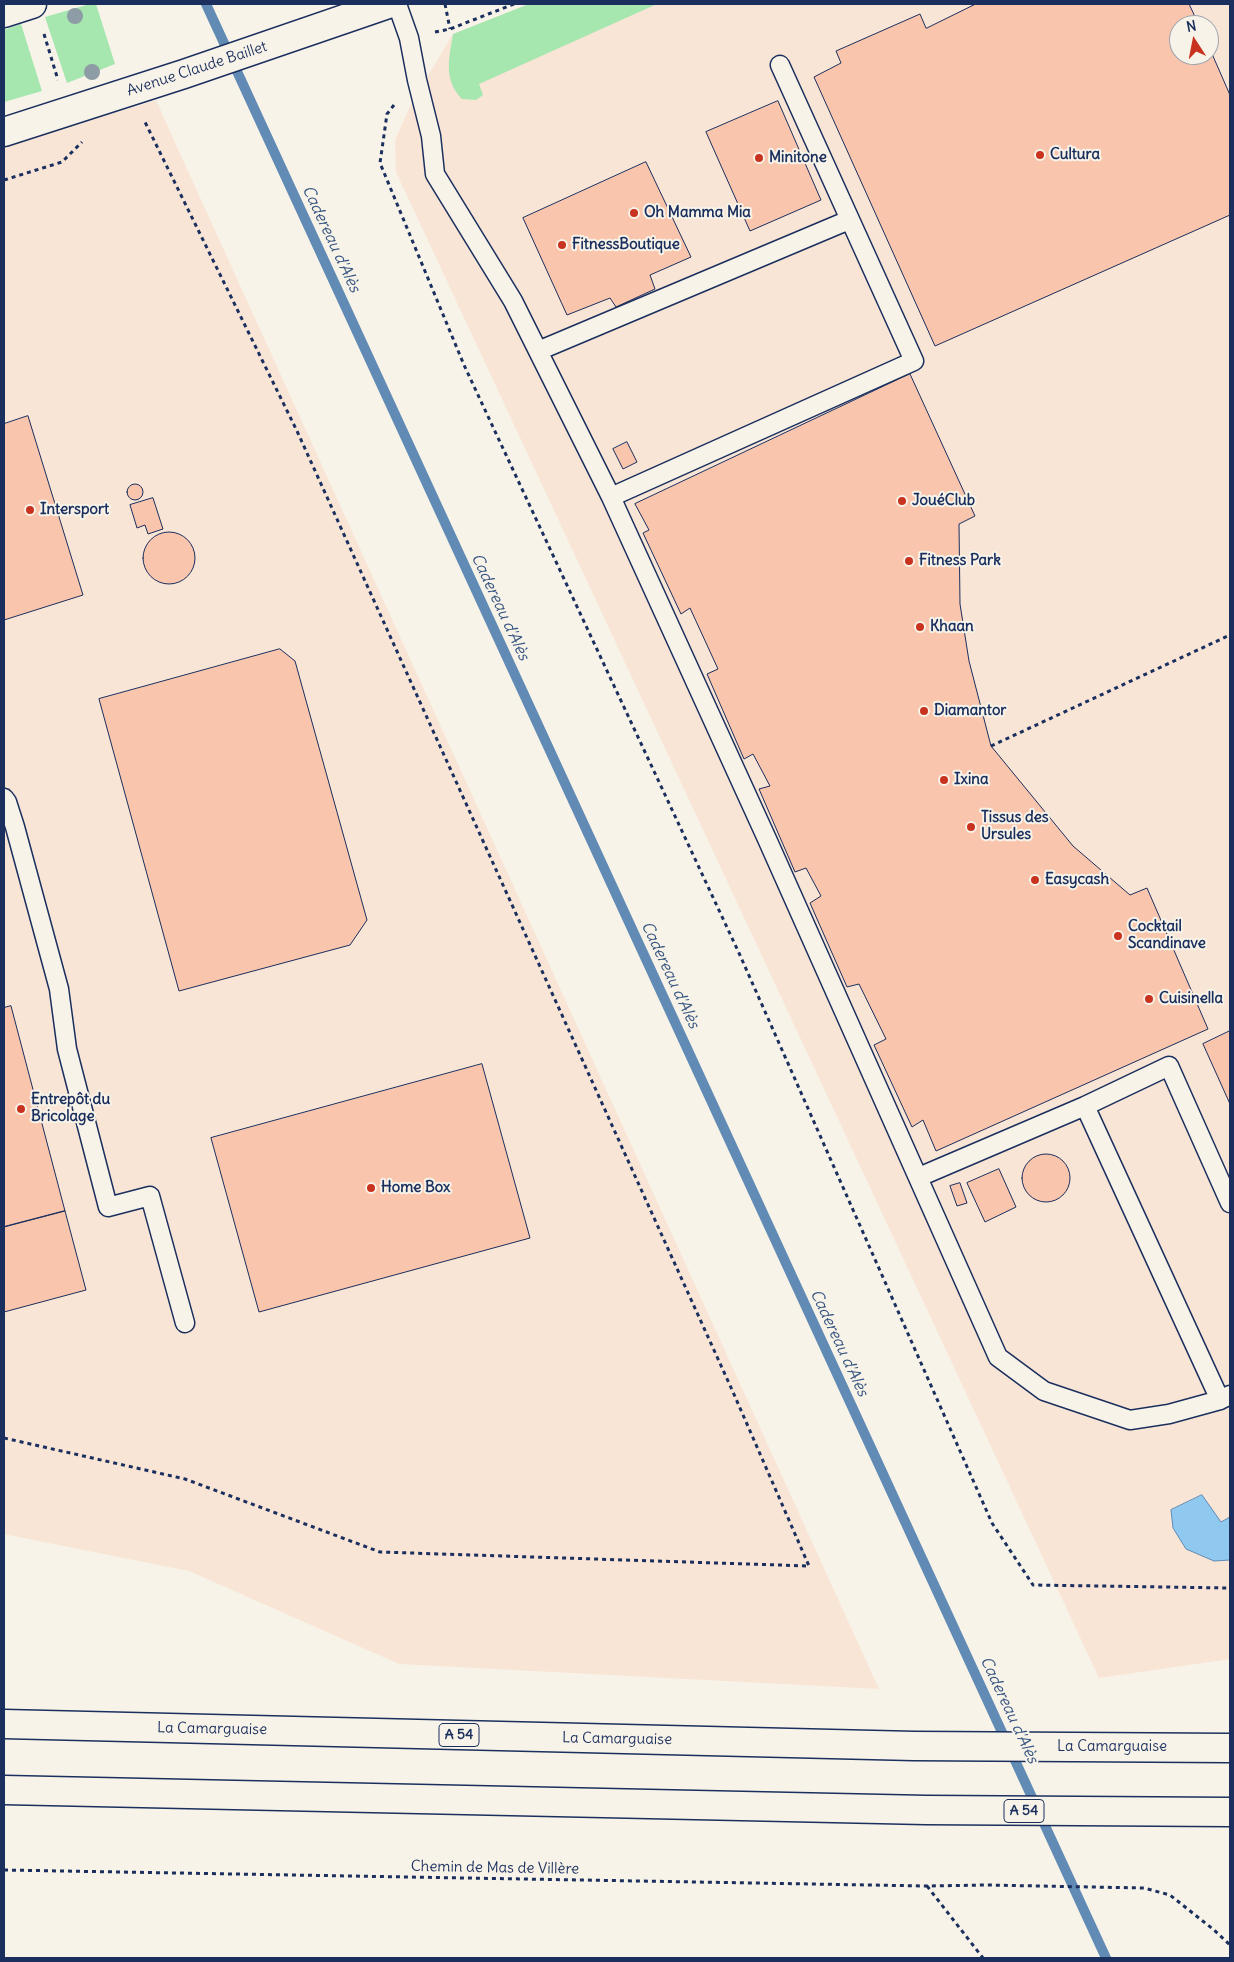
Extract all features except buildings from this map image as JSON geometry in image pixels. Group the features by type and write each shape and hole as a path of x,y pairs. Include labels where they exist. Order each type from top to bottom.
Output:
{"main road":[{"path":"4,13 32,4"},
{"name":"Avenue Claude Baillet","path":"4,132 156,83 388,4"},
{"name":"La Camarguaise","path":"4,1724 914,1746 1230,1748"},
{"name":"A 54","path":"4,1790 926,1810 1230,1812"},
{"path":"4,1799 222,1795"}],"lane":[{"path":"397,4 409,38 431,136 436,174 513,301 611,498 767,839 998,1357 1044,1392 1130,1420 1169,1414 1225,1397 1084,1106"},
{"path":"611,498 914,361 780,65"},
{"path":"538,352 849,220"},
{"path":"4,798 15,827 59,989 67,1049 108,1206 150,1196 185,1323"},
{"path":"919,1177 1084,1106 1169,1066 1230,1203"}],"path":[{"path":"445,4 450,29"},
{"path":"44,31 68,111 81,142"},
{"path":"417,80 386,114 380,163 464,365 739,953 992,1523 1033,1585 1057,1587 1230,1588"},
{"path":"4,1438 185,1479 380,1552 809,1566 704,1329 301,440 140,113"},
{"path":"4,180 62,162 81,142 89,138"},
{"path":"991,746 1230,635"},
{"name":"Chemin de Mas de Villère","path":"4,1870 1144,1888 1170,1896 1230,1945"},
{"path":"927,1886 983,1958"}],"shaded area":[{"path":"529,4 1230,4 1230,1659 1099,1678 396,172 395,140 412,102 453,34"},
{"path":"156,100 879,1689 399,1664 189,1571 4,1534 4,147"}],"green space":[{"path":"96,4 115,64 67,83 45,17"},
{"path":"529,4 657,4 479,84 483,95 476,100 462,99 452,84 450,76 449,60 453,34"},
{"path":"21,24 42,91 4,102 4,30"}],"water":[{"path":"1202,1495 1221,1522 1230,1517 1230,1560 1214,1561 1186,1549 1173,1528 1171,1510"}],"waterway":[{"name":"Cadereau d'Alès","path":"206,4 1106,1958"}],"place":[{"name":"Cultura","path":"1040,155"},
{"name":"Minitone","path":"759,158"},
{"name":"Oh Mamma Mia","path":"634,213"},
{"name":"FitnessBoutique","path":"562,245"},
{"name":"JouéClub","path":"902,501"},
{"name":"Intersport","path":"30,510"},
{"name":"Fitness Park","path":"909,561"},
{"name":"Khaan","path":"920,627"},
{"name":"Diamantor","path":"924,711"},
{"name":"Ixina","path":"944,780"},
{"name":"Tissus des Ursules","path":"971,827"},
{"name":"Easycash","path":"1035,880"},
{"name":"Cocktail Scandinave","path":"1118,936"},
{"name":"Cuisinella","path":"1149,999"},
{"name":"Entrepôt du Bricolage","path":"21,1109"},
{"name":"Home Box","path":"371,1188"}]}
